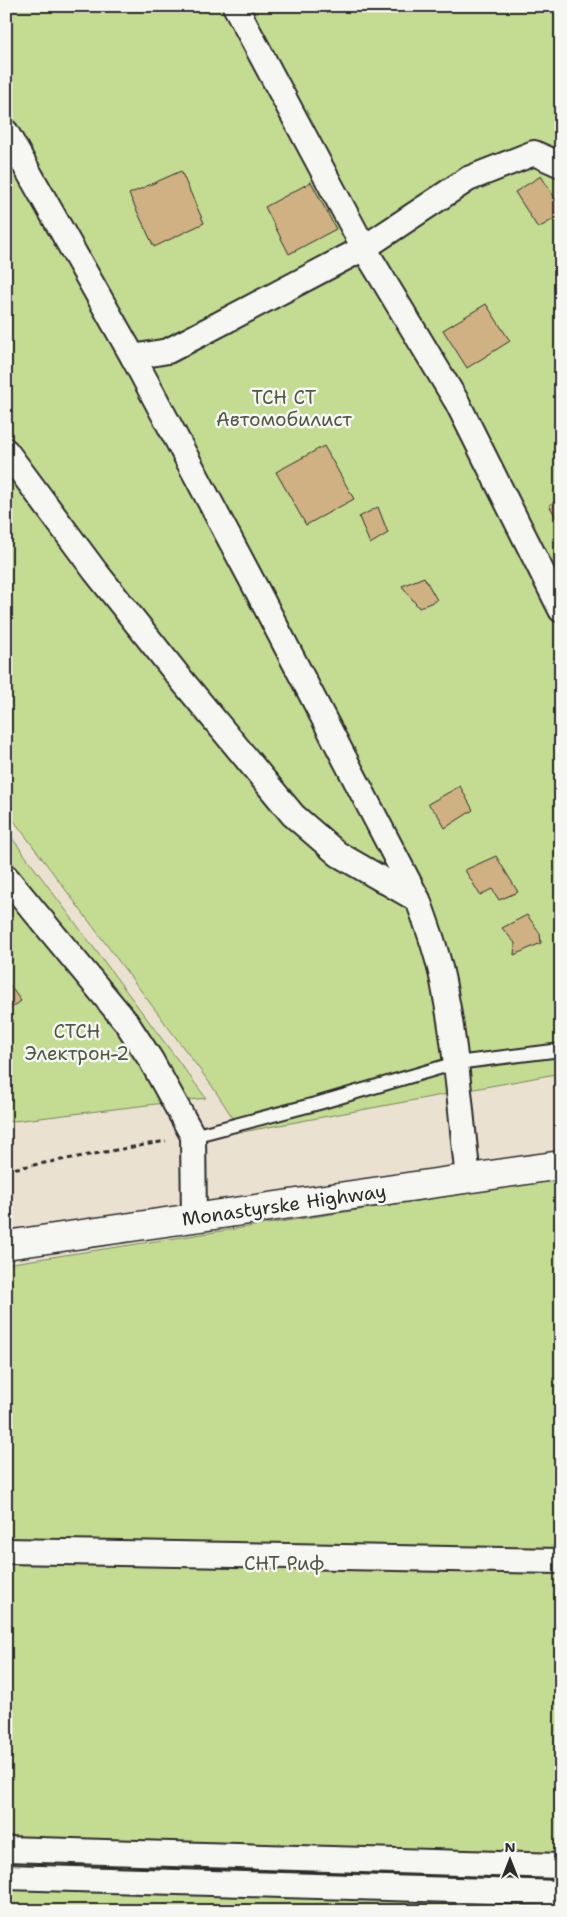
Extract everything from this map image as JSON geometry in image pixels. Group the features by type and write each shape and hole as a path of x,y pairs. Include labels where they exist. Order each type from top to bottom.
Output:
{"main road":[{"name":"Monastyrske Highway","path":"6,1245 561,1165"}],"street":[{"path":"235,6 364,248 456,402 561,610"},
{"path":"6,132 133,357 250,576 418,900 432,940 445,991 456,1064 468,1178"},
{"path":"133,357 168,352 364,248 468,179 534,153 561,165"},
{"path":"6,451 101,579 293,815 338,854 418,900"},
{"path":"6,877 126,1022 151,1060 193,1136 195,1156 194,1218"},
{"path":"6,1551 561,1561"},
{"path":"6,1849 561,1866"},
{"path":"6,1877 561,1892"}],"lane":[{"path":"193,1136 456,1064 561,1050"}],"path":[{"path":"6,1170 193,1136"}],"green space":[{"name":"ТСН СТ Автомобилист","path":"6,6 561,6 561,1073 242,1132 212,1086 6,810"},
{"name":"СТСН Электрон-2","path":"6,830 206,1098 6,1122"},
{"name":"СНТ Риф","path":"561,1179 561,1878 6,1861 6,1264"},
{"path":"6,1882 561,1887 561,1911 6,1911"}],"building":[{"path":"181,171 204,223 154,247 129,194"},
{"path":"541,176 561,208 561,215 538,228 515,192"},
{"path":"311,182 336,229 289,254 265,207"},
{"path":"561,278 561,289 555,281"},
{"path":"486,304 510,341 467,368 443,330"},
{"path":"324,446 354,499 306,525 276,472"},
{"path":"561,498 561,526 549,505"},
{"path":"378,507 388,533 370,544 359,517"},
{"path":"424,577 437,600 419,608 402,586"},
{"path":"460,786 473,810 445,828 438,815 428,804"},
{"path":"496,856 518,892 499,900 492,889 480,895 465,870"},
{"path":"527,915 540,933 541,943 514,955 515,943 502,928"},
{"path":"6,980 21,1001 6,1012"}]}
